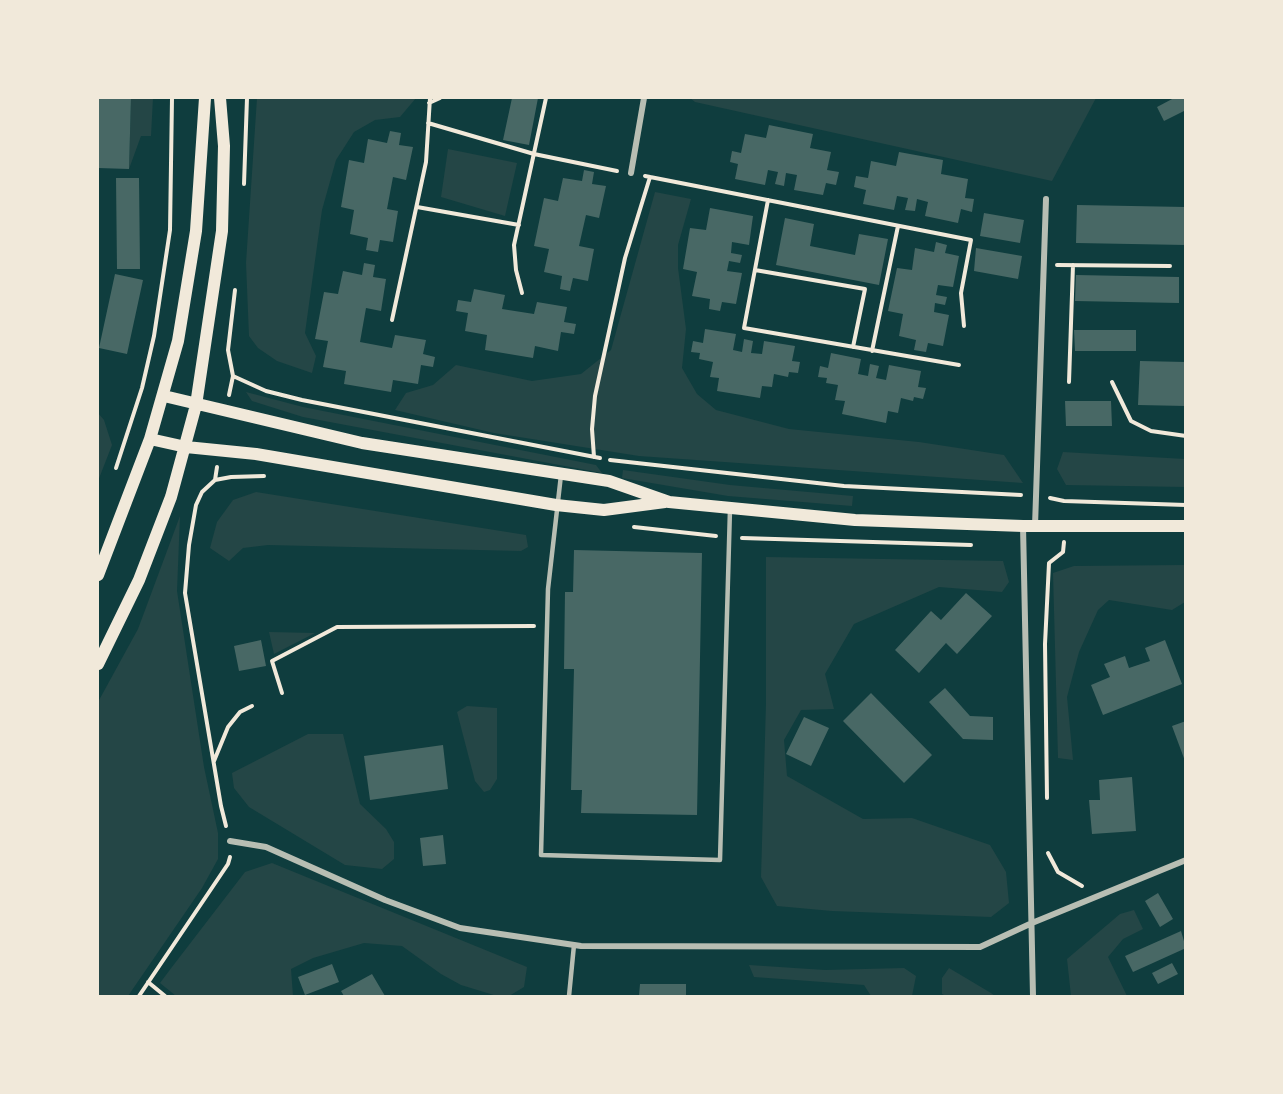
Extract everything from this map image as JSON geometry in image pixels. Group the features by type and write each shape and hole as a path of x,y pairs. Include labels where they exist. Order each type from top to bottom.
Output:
{"main road":[{"path":"98,575 150,439 164,396 180,327 196,231 205,98"},
{"path":"98,664 139,580 171,497 196,405 222,231 224,146 220,98"},
{"path":"164,396 362,443 609,481 669,502"},
{"path":"150,439 186,447 256,454 556,505 604,510 669,502 855,520 1029,526 1185,526"}],"street":[{"path":"631,173 644,98"},
{"path":"1033,996 1029,526 1036,496 1046,198"},
{"path":"230,841 266,847 385,900 460,928 574,945 980,946 1032,922 1185,860"}],"lane":[{"path":"561,473 556,505 547,626 541,855 720,860 730,508"},
{"path":"569,996 574,945"}],"path":[{"path":"113,478 142,388 163,277 170,231 172,98"},
{"path":"244,188 247,98"},
{"path":"392,320 426,162 430,98"},
{"path":"429,103 440,98"},
{"path":"522,293 515,262 514,245 546,98"},
{"path":"428,123 534,154 971,240 961,293 964,326"},
{"path":"594,457 592,429 595,396 625,258 650,177"},
{"path":"768,200 744,328 959,364"},
{"path":"417,207 519,225"},
{"path":"872,351 898,226"},
{"path":"1044,265 1170,266"},
{"path":"1069,382 1073,265"},
{"path":"755,270 865,289 853,347"},
{"path":"226,412 233,376 228,350 236,278"},
{"path":"233,376 266,391 302,400 594,457 844,486 1036,496 1064,501 1185,505"},
{"path":"1112,382 1131,421 1151,431 1185,436"},
{"path":"139,996 228,864 230,841 213,762 185,593 189,545 196,506 202,492 214,480 220,451"},
{"path":"1047,809 1045,644 1049,563 1064,552"},
{"path":"282,693 272,662 337,627 547,626"},
{"path":"213,762 228,728 240,712 252,706"},
{"path":"1047,845 1048,856 1058,872 1098,896"},
{"path":"148,982 165,996"}],"shaded area":[{"path":"131,98 153,98 151,136 141,136 129,169"},
{"path":"257,98 416,98 400,117 375,120 354,132 336,160 322,210 305,333 316,356 312,373 277,361 258,348 249,336 246,263"},
{"path":"690,98 1096,98 1052,181 695,102"},
{"path":"448,149 517,163 505,216 441,197"},
{"path":"655,192 691,199 678,245 678,268 686,329 682,368 697,394 716,410 789,429 919,442 1004,455 1023,483 639,456 494,433 395,410 406,393 433,385 456,365 532,381 581,374 611,350"},
{"path":"246,392 303,407 596,465 602,473 303,417 252,401"},
{"path":"98,413 104,420 112,445 98,481"},
{"path":"1063,452 1185,459 1185,487 1066,485 1057,469"},
{"path":"623,470 730,485 853,496 852,506 728,496 622,478"},
{"path":"256,492 526,535 528,547 521,551 268,545 243,548 229,561 210,548 217,522 233,500"},
{"path":"180,516 177,591 204,767 218,833 218,859 202,888 128,996 98,996 98,702 138,629"},
{"path":"766,557 1003,561 1009,582 1002,592 939,587 854,624 825,674 834,709 801,710 784,740 787,776 863,819 912,818 990,845 1006,872 1009,903 991,917 832,911 777,906 761,877 766,703"},
{"path":"1185,565 1185,602 1172,610 1109,600 1098,610 1079,652 1067,697 1073,760 1058,758 1053,573 1074,566"},
{"path":"269,632 315,633 274,654"},
{"path":"467,706 497,708 497,779 490,790 484,792 475,781 457,712"},
{"path":"308,734 343,734 360,804 386,829 394,842 394,859 382,869 345,865 249,807 234,788 232,773"},
{"path":"272,863 527,967 524,987 509,996 497,996 461,985 441,974 402,946 364,943 313,958 291,969 293,996 176,996 160,983 245,872"},
{"path":"1134,910 1143,929 1123,939 1108,957 1127,996 1071,996 1067,959 1120,914"},
{"path":"749,965 825,970 904,968 916,976 912,996 871,996 864,985 754,977"},
{"path":"949,968 995,996 946,996 942,994 942,978"}],"building":[{"path":"98,98 131,98 129,169 98,168"},
{"path":"512,98 538,98 529,145 503,140"},
{"path":"1174,98 1186,98 1186,110 1164,121 1157,107"},
{"path":"769,125 813,134 810,148 831,152 827,170 839,172 836,185 826,183 823,195 794,190 797,175 786,173 784,186 775,184 778,172 768,170 765,185 735,179 738,164 730,162 732,151 741,153 745,134 766,138"},
{"path":"390,131 401,133 399,145 413,147 406,180 393,177 387,209 398,211 393,242 380,240 378,252 366,250 368,238 350,234 354,210 341,207 349,160 364,163 368,139 387,143"},
{"path":"899,152 943,160 941,174 968,179 965,198 974,199 972,212 961,209 958,223 925,216 928,202 917,199 915,211 905,210 908,198 897,196 894,210 863,204 866,190 854,187 856,176 868,178 871,161 896,166"},
{"path":"584,170 594,172 592,184 606,186 599,218 586,215 579,246 594,249 588,281 573,278 570,291 560,289 562,276 544,272 549,249 534,246 544,198 558,201 563,178 582,181"},
{"path":"116,178 139,178 140,269 117,269"},
{"path":"1077,205 1186,207 1186,245 1076,243"},
{"path":"710,208 753,216 749,245 732,242 731,253 742,255 740,263 729,261 727,271 742,273 736,304 722,302 720,311 709,309 710,299 692,296 697,272 683,269 690,228 706,230"},
{"path":"984,213 1024,220 1020,243 980,236"},
{"path":"785,218 814,224 810,246 855,255 859,234 888,239 879,285 776,265"},
{"path":"936,242 947,245 945,253 959,256 953,287 938,285 936,295 947,297 945,305 935,303 934,312 949,315 943,346 928,343 926,352 914,350 916,340 899,336 903,314 888,311 897,268 912,270 915,248 934,252"},
{"path":"976,248 1022,256 1018,279 974,271"},
{"path":"364,263 375,265 373,277 386,279 381,311 366,308 360,342 392,348 395,335 426,340 423,354 435,357 433,367 421,365 418,384 393,380 391,392 344,384 346,371 323,367 328,341 315,339 324,292 338,294 343,271 362,275"},
{"path":"115,274 143,280 127,354 99,348"},
{"path":"1076,275 1179,277 1179,303 1075,301"},
{"path":"474,289 505,295 502,309 534,314 537,302 567,307 564,322 576,324 574,334 561,332 558,351 535,346 533,358 485,350 487,335 465,331 468,313 456,311 458,300 471,302"},
{"path":"705,329 736,334 733,350 742,352 744,339 753,341 751,353 762,354 764,341 795,346 792,361 800,362 798,373 789,372 788,377 774,374 772,387 762,386 760,398 717,391 719,378 710,377 713,362 699,359 700,353 691,352 693,341 703,343"},
{"path":"1074,330 1136,330 1136,351 1075,351"},
{"path":"831,353 861,359 858,374 868,376 870,364 879,366 876,378 886,380 889,365 921,371 918,387 926,388 923,399 914,397 913,401 901,398 898,413 888,411 886,423 842,414 845,401 835,400 838,385 826,383 827,378 818,377 820,366 828,368"},
{"path":"1140,361 1186,362 1186,406 1138,405"},
{"path":"1065,401 1111,401 1112,426 1066,426"},
{"path":"574,550 702,553 697,815 581,813 582,790 571,790 574,669 564,669 565,592 573,592"},
{"path":"966,593 992,616 957,654 946,643 919,673 895,650 931,611 941,620"},
{"path":"261,640 266,666 239,671 234,646"},
{"path":"1165,640 1182,684 1103,715 1091,685 1110,677 1104,664 1125,656 1129,668 1150,661 1145,648"},
{"path":"945,688 970,716 993,717 993,740 963,739 929,702"},
{"path":"871,693 932,755 904,783 843,721"},
{"path":"804,717 829,728 811,766 786,754"},
{"path":"1186,721 1186,761 1185,761 1172,726"},
{"path":"443,745 448,789 370,800 364,756"},
{"path":"1132,777 1136,831 1092,834 1089,800 1100,800 1099,780"},
{"path":"443,835 446,864 423,866 420,838"},
{"path":"1158,893 1173,919 1160,927 1145,901"},
{"path":"1181,931 1186,948 1133,972 1125,956"},
{"path":"1172,963 1178,974 1158,984 1152,973"},
{"path":"332,964 339,982 305,995 298,977"},
{"path":"372,974 385,996 344,996 341,991"},
{"path":"640,984 686,984 686,996 639,996"}]}
